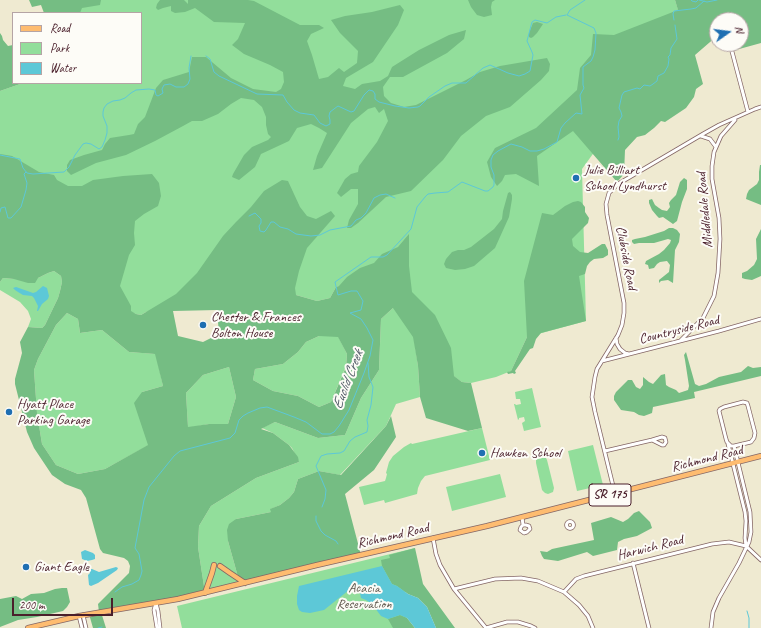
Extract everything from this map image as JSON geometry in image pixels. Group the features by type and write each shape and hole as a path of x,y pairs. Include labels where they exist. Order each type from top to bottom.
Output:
{"main road":[{"name":"Richmond Road","path":"28,628 81,616 156,603 245,583 522,517 761,456"},
{"path":"205,592 214,565"},
{"path":"220,566 245,583"}],"street":[{"path":"732,52 748,112"},
{"name":"Clubside Road","path":"615,494 592,397 594,377 597,369 616,338 622,325 624,303 607,215 606,204 609,193 618,184 720,125 761,107"},
{"name":"Middledale Road","path":"680,341 703,318 714,296 720,256 720,232 712,179 712,166 714,152 721,136 736,118"},
{"path":"701,136 710,139 716,147"},
{"name":"Countryside Road","path":"602,361 761,319"},
{"path":"616,338 620,349 629,354"},
{"path":"728,444 734,446 751,442 754,438 755,433 748,406 745,403 724,407 719,410 726,439 728,444 736,463"},
{"path":"605,451 652,440"},
{"path":"711,628 713,612 719,598 739,563 746,546 745,512 734,446"},
{"path":"522,517 524,525"},
{"path":"433,538 440,565 454,590 486,628 507,622 518,622 535,628"},
{"name":"Harwich Road","path":"564,592 576,579 633,563 712,544 729,542 746,546"},
{"path":"746,546 761,560"},
{"path":"633,563 648,628"},
{"path":"454,590 495,579 521,578 538,581 564,592 588,616 593,628"},
{"path":"156,603 154,610 158,628"},
{"path":"81,616 82,628"},
{"path":"81,616 86,628"}],"green space":[{"path":"29,0 101,0 100,5 82,8 80,12 44,12 41,5 32,7"},
{"path":"69,0 675,0 684,28 582,169 586,321 527,337 511,371 496,377 471,383 462,382 428,358 414,338 420,397 396,404 386,426 340,475 319,471 298,479 294,492 280,505 271,509 271,512 236,519 228,541 240,584 205,593 198,547 199,526 211,506 256,478 299,462 289,445 273,433 262,428 275,422 318,438 345,435 361,398 379,370 381,319 393,308 373,279 336,287 330,298 317,301 296,295 146,312 141,315 136,314 131,312 0,198 0,91 20,84 142,84 142,12 72,12"},
{"path":"160,0 184,0 188,4 188,0 248,0 254,1 300,25 319,25 324,28 311,34 307,41 319,79 328,77 339,68 344,72 357,63 358,51 340,33 331,20 400,5 404,10 398,25 373,62 346,78 343,86 355,89 362,84 380,81 388,76 392,67 419,50 449,35 466,30 464,39 447,53 403,77 390,77 383,87 384,96 391,103 404,107 416,105 480,72 500,66 547,58 550,64 549,71 510,107 486,116 461,136 443,160 411,191 386,197 351,228 347,228 349,220 358,204 358,189 351,189 341,197 337,193 345,179 351,174 358,172 359,166 377,142 388,121 384,109 379,113 375,107 368,109 351,123 322,168 313,170 317,156 327,133 311,124 297,128 289,141 261,154 255,167 239,180 232,177 244,155 252,147 268,140 271,137 268,134 266,117 262,107 254,100 241,98 218,114 202,121 192,121 126,155 96,163 71,175 67,171 67,165 70,160 102,150 110,138 134,134 138,124 145,117 156,88 163,80 189,72 192,57 206,57 231,78 253,89 276,92 281,89 284,82 283,72 244,54 232,45 238,39 245,23 214,22 195,8 185,12 175,13 171,11 171,6 158,10 156,8"},
{"path":"468,0 495,0 492,2 491,7 492,15 484,17 477,15"},
{"path":"675,0 761,0 761,43 749,46 749,12 709,12 709,43 695,55 703,84 696,89 694,97 686,108 665,122 661,121 645,135 637,137 625,150 624,174 617,182 573,131 537,156 539,186 516,174 505,175 497,186 491,177 487,162 495,148 536,128 577,90 580,68 591,55 593,34 614,35 678,10"},
{"path":"537,22 543,24 537,33 531,38 529,37 529,33 533,23"},
{"path":"0,33 8,46 12,45 12,84 20,84 0,91"},
{"path":"0,154 12,156 39,172 54,175 57,180 68,186 82,186 93,180 152,174 159,183 161,196 158,206 135,221 135,245 129,255 120,286 131,306 131,311 141,315 176,294 197,273 223,236 264,191 282,180 288,181 300,207 307,216 316,219 331,211 335,216 307,248 295,288 296,295 317,301 330,298 336,287 339,286 347,277 360,268 374,263 382,254 398,247 409,234 409,266 412,292 435,315 451,348 454,376 462,382 471,383 482,428 468,431 426,418 420,397 418,366 413,337 393,308 381,319 379,370 361,398 345,435 318,438 275,422 261,429 273,433 289,445 298,457 299,462 256,478 211,506 199,526 198,547 205,593 101,612 106,628 93,628 89,614 99,612 98,604 129,573 130,566 128,561 124,558 103,553 100,549 86,498 81,490 65,484 52,475 34,448 27,432 15,384 22,353 20,342 28,327 42,328 45,325 58,298 62,282 61,276 54,271 38,278 35,283 3,278 0,282","holes":["217,310 219,334 203,342 178,336 173,311","67,313 78,319 80,333 102,330 129,352 155,354 163,386 142,392 134,403 148,445 105,469 78,474 56,465 42,444 37,413 34,370 38,359 56,325","319,336 338,337 347,354 346,367 331,402 319,407 298,396 273,391 253,380 255,369 283,364 298,352 306,342","229,367 236,397 228,424 209,424 188,427 186,393 203,375"]},
{"path":"760,165 761,205 746,199 749,190 757,184 759,180"},
{"path":"684,178 687,180 687,189 677,221 673,224 663,217 659,218 657,216 652,210 649,200 652,199 655,205 662,210 667,211 670,207 669,203 676,195 680,182"},
{"path":"510,192 512,199 509,217 495,248 474,266 455,270 446,268 444,264 452,252 471,247 494,229 502,219 508,193"},
{"path":"578,201 585,207 585,212 589,218 588,223 572,239 573,246 580,252 588,253 602,244 605,244 608,250 608,255 603,258 594,259 587,266 585,274 579,276 586,321 541,333 536,339 533,348 530,349 515,371 516,373 508,374 507,372 511,371 527,337 524,281 542,213 553,215 565,206"},
{"path":"669,228 677,230 680,234 679,242 675,250 673,283 668,280 661,281 659,283 659,280 669,272 670,265 667,261 660,262 654,268 649,269 648,265 645,264 646,261 664,250 671,240 668,239 654,243 634,244 632,240 664,231"},
{"path":"761,229 761,276 752,280 742,278 742,273 754,265 757,259 756,239"},
{"path":"54,271 61,276 62,282 58,298 45,325 42,328 28,327 31,319 28,311 20,302 0,290 0,282 3,278 38,278"},
{"path":"67,313 78,319 80,333 102,330 129,352 156,354 163,386 142,392 149,445 105,469 78,474 56,465 42,444 37,413 34,370 38,359 56,325"},
{"path":"319,336 338,336 347,354 346,366 331,402 319,407 298,396 273,391 253,380 255,369 283,364 298,352 306,342"},
{"path":"686,352 695,384 699,386 719,377 741,372 748,366 753,368 761,367 761,376 694,392 695,398 653,407 652,413 644,416 634,412 621,410 614,400 614,396 628,380 632,380 636,387 640,389 643,385 643,377 653,384 661,375 665,374 666,385 679,393 688,390 689,386 684,355"},
{"path":"229,367 236,397 228,424 209,424 188,428 186,393 203,375"},
{"path":"532,388 541,427 524,431 522,423 525,421 524,417 519,418 518,420 514,404 521,404 520,399 516,399 515,392"},
{"path":"391,416 396,437 374,470 345,494 361,555 240,584 228,541 227,530 229,524 236,519 271,512 270,509 280,505 294,492 298,479 319,471 341,475 386,426"},
{"path":"482,428 490,460 425,476 421,481 417,494 385,503 384,500 364,505 359,487 385,481 389,462 393,456 404,447 411,443"},
{"path":"593,445 603,485 577,491 568,451"},
{"path":"546,458 547,460 554,488 553,492 548,494 542,490 536,463 536,459"},
{"path":"500,474 506,497 452,511 446,487"},
{"path":"639,511 650,522 652,528 637,536 618,542 617,550 593,556 587,552 558,561 544,559 542,556 540,551 547,552 552,549 594,540 591,523 611,517 623,522"},
{"name":"Acacia Reservation","path":"415,548 405,588 407,628 182,628 177,606"},
{"path":"415,548 423,584 455,628 436,628 427,607 418,598 408,594 392,584 382,566 381,560 390,558 389,555"},
{"path":"67,588 70,602 63,611 18,620 0,627 0,599 16,596 22,599 31,594 44,593"},
{"path":"400,615 407,618 415,628 393,628 388,619"}],"water":[{"path":"43,286 47,288 49,296 38,311 38,306 32,296 23,295 13,288 16,287 33,293"},
{"path":"85,550 93,553 95,555 95,559 87,561 82,559 81,552"},
{"path":"382,566 392,584 408,594 418,598 427,607 436,628 415,628 407,618 400,615 388,619 381,616 372,604 361,598 359,588 357,587 349,590 324,610 310,613 299,610 297,596 299,586"},
{"path":"116,567 118,568 117,570 98,583 91,586 89,585 88,575 90,573 90,569 99,572"}],"waterway":[{"name":"Euclid Creek","path":"115,592 122,587 139,580 142,571 139,554 135,548 144,500 149,487 174,456 180,451 230,438 235,433 239,420 248,413 260,408 267,407 306,422 322,434 330,434 339,426 349,410 364,373 370,356 373,340 361,319 350,313 361,310 363,301 357,291 351,291 338,295 335,282 371,257 383,257 387,255 411,229 417,207 428,194 448,192 462,182 488,191 494,185 494,175 491,167 493,155 511,144 530,151 544,149 557,142 561,128 565,123 576,113 582,114 580,95 584,88 583,67 591,61 593,57 596,33 594,28 567,15 570,10 585,0"},
{"name":"Euclid Creek","path":"691,0 696,2 698,0"},
{"name":"Euclid Creek","path":"699,0 707,2 717,0"},
{"path":"674,20 674,11 696,8 704,1"},
{"path":"206,56 210,59 214,72 219,76 257,94 283,95 294,110 300,113 314,115 320,123 326,126 330,124 330,112 338,106 351,112 354,111 369,90 373,91 375,94 375,99 379,102 409,108 420,106 429,97 445,86 452,83 466,83 483,68 490,65 519,76 525,74 530,71 533,55 527,41 532,22 535,20 547,23 556,17 566,15"},
{"path":"618,140 618,127 622,116 619,108 622,95 624,92 637,88 640,89 644,85 650,86 657,81 658,76 664,73 668,66 668,57 670,55 671,48 677,39 675,25"},
{"path":"0,155 20,159 23,168 27,173 64,172 69,167 83,144 91,144 99,149 102,147 107,133 107,126 103,116 104,108 107,104 125,98 136,90 155,90 156,95 158,96 163,93 162,89 164,85 170,84 176,87 184,87 188,84 190,79 189,68 191,56"},
{"path":"0,212 1,208 5,207 8,218 11,218 21,207 26,190 27,183 24,174 26,172"},
{"path":"249,216 255,213 261,219 259,226 260,231 264,232 271,222 274,222 280,227 288,229 296,234 311,236 320,235 330,230 351,226 356,220 361,218 366,213 374,198 380,195 386,194 395,198"},
{"path":"322,507 326,490 316,466 321,456 344,451 350,441 367,432 367,420 371,405 373,387 369,377 368,363"},
{"path":"316,516 316,521 321,531 338,544"},
{"path":"747,611 749,628"},
{"name":"Euclid Creek","path":"98,628 102,627"}],"place":[{"name":"Julie Billiart School Lyndhurst","path":"576,178"},
{"name":"Chester & Frances Bolton House","path":"203,325"},
{"name":"Hyatt Place Parking Garage","path":"9,412"},
{"name":"Hawken School","path":"482,453"},
{"name":"Giant Eagle","path":"26,567"}]}
